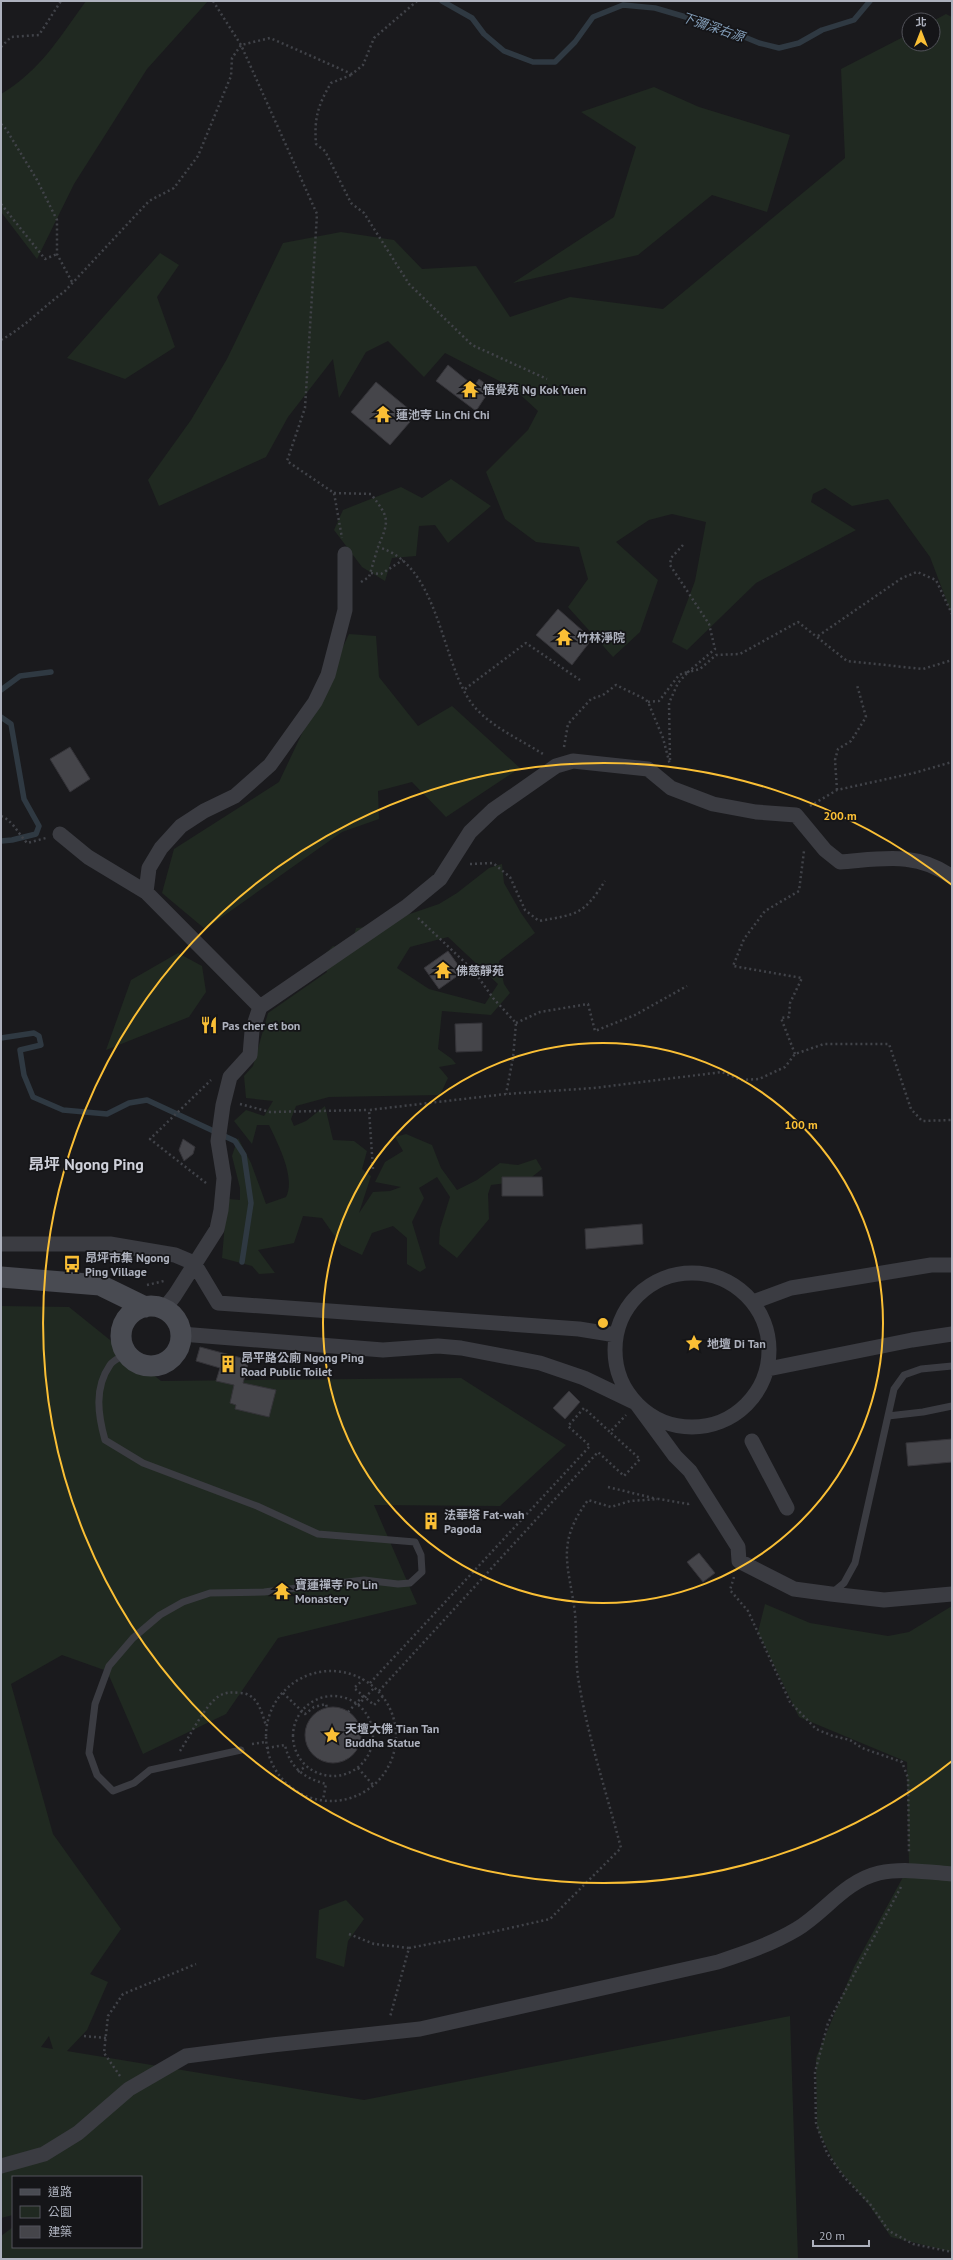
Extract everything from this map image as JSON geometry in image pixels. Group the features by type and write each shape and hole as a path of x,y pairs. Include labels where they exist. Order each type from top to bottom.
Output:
{"main road":[{"path":"1,1277 100,1285 154,1308 176,1319 182,1334 179,1349 169,1361 162,1365 146,1367 138,1364 126,1354 121,1339 123,1324 132,1313 154,1308"},
{"path":"100,1285 123,1324"}],"street":[{"path":"146,892 149,868 161,848 181,826 204,811 235,796 270,765 315,702 328,675 345,610 344,554"},
{"path":"154,1308 175,1295 217,1229 224,1178 218,1142 221,1120 230,1077 250,1055 252,1031 260,1007 406,907 440,878 470,832 493,810 561,765 573,761 648,769 671,788 713,804 756,812 796,815 810,834 840,862 910,858 937,866 952,877"},
{"path":"60,834 88,856 146,892 260,1007"},
{"path":"1,1244 110,1244 175,1255 194,1263 218,1303 579,1329 616,1335"},
{"path":"753,1302 791,1288 931,1266 952,1265"},
{"path":"182,1334 330,1347 383,1350 438,1346 488,1351 540,1363 584,1378 636,1404 655,1418 677,1426 701,1427 724,1421 743,1408 759,1391 768,1369 770,1346 765,1323 753,1302 737,1288 718,1277 696,1273 674,1275 654,1284 637,1297 624,1314 616,1335 615,1360 622,1383 636,1404 675,1456 690,1471 738,1547 739,1561 794,1589 884,1600 952,1594"},
{"path":"768,1369 912,1340 952,1334"},
{"path":"752,1441 787,1508"},
{"path":"1,2166 44,2154 78,2133 129,2089 186,2056 420,2029 467,2020 718,1962 758,1948 797,1929 852,1885 878,1874 909,1870 952,1874"}],"lane":[{"path":"126,1354 111,1364 99,1393 98,1416 105,1440 143,1463 257,1506 318,1534 415,1542 421,1555 422,1572 410,1583 398,1584 364,1580 264,1592 210,1593 183,1602 154,1620 133,1638 109,1666 95,1704 89,1753 97,1775 113,1791 134,1783 150,1770 241,1750"},
{"path":"831,1594 844,1583 855,1564 894,1389 904,1375 921,1369 952,1366"},
{"path":"888,1416 923,1412 952,1406"}],"path":[{"path":"1,47 11,37 39,35 61,1"},
{"path":"213,1 241,45 317,214 305,408 287,461 334,493 371,494 384,511 387,526 378,547 371,573 369,577 345,591"},
{"path":"417,1 374,38 363,65 352,74 331,83 317,111 314,123 316,144 325,151 351,204 364,213 409,284 472,345 547,379"},
{"path":"1,340 31,321 72,282 149,201 174,188 198,156 231,76 232,58 241,45 270,38 352,74"},
{"path":"1,124 6,129 37,180 57,220 57,254 72,282"},
{"path":"1,204 45,259 57,254"},
{"path":"334,493 344,554"},
{"path":"671,788 669,703 678,683 688,672 715,649 709,624 670,565 671,558 682,545"},
{"path":"378,547 391,551 403,560 427,595 437,614 447,650 468,698 487,718 561,765 568,724 591,699 603,695 616,685 645,699 648,702 663,738 670,765"},
{"path":"371,573 382,574 403,560"},
{"path":"818,636 902,578 917,572 936,580 952,614"},
{"path":"648,702 659,701 679,675 700,669 716,655 740,654 798,622 818,636 847,661 923,669 952,660"},
{"path":"465,689 526,643 580,680"},
{"path":"837,790 835,760 838,749 850,741 866,717 857,685"},
{"path":"796,815 837,790 914,773 952,762"},
{"path":"1,816 9,819 16,831 27,843 60,834"},
{"path":"795,1054 781,1018 789,1016 790,1003 802,978 733,966 744,939 765,911 799,891 804,862 805,839 810,834"},
{"path":"448,866 493,863 510,877 525,910 539,921 576,914 592,900 606,881"},
{"path":"406,907 474,971 493,998 516,1023 513,1058 506,1094"},
{"path":"516,1023 540,1012 588,1004 595,1031 635,1015 687,986"},
{"path":"236,1103 270,1112 369,1110 506,1094 594,1088 722,1072 741,1080 759,1079 785,1067 795,1054 824,1044 889,1044 911,1109 922,1121 952,1120"},
{"path":"185,1105 150,1139 222,1196"},
{"path":"369,1110 373,1169"},
{"path":"610,1432 636,1404"},
{"path":"370,1683 590,1446 568,1426 584,1408 640,1459 624,1476 598,1452 379,1691"},
{"path":"608,1487 688,1504 702,1490"},
{"path":"350,1934 374,1944 409,1948 492,1932 550,1918 621,1848 586,1714 578,1675 575,1612 566,1562 569,1536 578,1514 588,1500 611,1507 630,1502 659,1499"},
{"path":"176,1756 210,1705 219,1696 228,1692 243,1693 254,1698 261,1708 266,1726 267,1748 276,1772 286,1784 299,1793 323,1800 345,1800 360,1794 374,1786 384,1774 392,1761 396,1746 397,1730 393,1714 379,1691 364,1679 349,1673 333,1670 317,1672 302,1677 283,1693 271,1711 266,1726"},
{"path":"364,1679 354,1688 374,1705 383,1696"},
{"path":"358,1705 375,1687"},
{"path":"283,1693 305,1714 314,1707 326,1704 327,1708"},
{"path":"335,1696 348,1699 358,1705 367,1714 372,1726 373,1739 370,1751 358,1768 342,1775 330,1776 317,1773 306,1766 296,1751 292,1733 295,1721 302,1710 311,1702 323,1697 335,1696"},
{"path":"348,1712 363,1696"},
{"path":"267,1748 284,1745 287,1757 298,1772 314,1781 326,1784 323,1800"},
{"path":"298,1772 306,1766"},
{"path":"358,1768 374,1786"},
{"path":"386,2033 409,1948"},
{"path":"129,2089 104,2053 108,2016 124,1994 196,1964"},
{"path":"84,2036 106,2038"}],"green space":[{"path":"86,1 208,1 147,69 74,184 37,259 1,212 1,94 15,85 38,64 58,40"},
{"path":"946,14 952,17 952,615 930,557 888,499 852,506 825,488 813,494 811,502 856,530 756,583 687,650 672,642 695,581 706,522 672,514 649,520 616,542 658,580 640,632 613,657 568,607 588,579 579,547 536,542 505,519 486,472 528,430 538,411 513,388 445,353 424,377 388,341 366,352 339,398 333,359 288,417 266,457 159,506 148,480 191,420 227,359 283,243 341,232 394,240 422,269 476,266 510,317 570,297 663,309 845,158 841,69 901,38 901,52 941,52 941,17"},
{"path":"654,87 699,107 790,135 767,212 712,195 638,255 513,283 614,217 636,147 581,112"},
{"path":"160,253 179,265 157,297 175,347 125,379 67,358"},
{"path":"451,479 491,506 448,543 435,525 419,526 416,556 392,558 385,581 362,567 334,530 343,510 401,487 422,498"},
{"path":"349,634 376,636 379,677 418,726 452,706 520,768 446,817 412,782 378,791 379,819 342,832 205,929 162,893 174,849 279,782"},
{"path":"502,864 504,883 521,913 535,933 499,961 504,984 510,993 491,1015 442,1011 438,1049 452,1059 456,1064 439,1067 448,1078 440,1095 329,1097 296,1106 291,1119 294,1126 306,1121 325,1106 333,1140 354,1141 367,1151 362,1169 371,1176 359,1213 373,1192 390,1191 401,1187 375,1182 385,1162 403,1151 395,1137 406,1134 432,1145 441,1168 457,1190 477,1180 500,1163 518,1165 536,1159 542,1169 528,1180 491,1185 488,1194 489,1219 457,1258 439,1244 440,1229 450,1197 437,1177 419,1188 424,1198 412,1222 426,1268 420,1272 407,1264 407,1238 393,1226 372,1233 362,1255 341,1245 322,1218 303,1216 294,1243 258,1250 275,1273 259,1274 252,1266 222,1258 227,1199 240,1200 240,1188 232,1156 238,1138 251,1163 266,1204 286,1197 289,1189 289,1180 285,1161 269,1125 257,1125 252,1144 234,1121 246,1110 264,1116 273,1101 246,1098 244,1076 253,1066 268,1013 327,972 321,958 333,946 350,951 356,928 390,925 398,918 439,904 457,893 489,868","holes":["448,937 498,984 485,1004 429,989 397,968 410,947"]},
{"path":"178,953 202,966 206,992 189,1017 106,1050 131,980"},
{"path":"1,1306 69,1307 161,1381 461,1378 566,1445 500,1506 374,1505 417,1604 278,1638 226,1714 143,1754 107,1671 62,1655 11,1684 53,1834 121,1929 90,1974 108,1982 87,2030 67,2051 364,2100 790,2016 798,2259 1,2259 1,2236 12,2228 12,2248 142,2248 142,2176 12,2176 12,2215 1,2218","holes":["49,2036 53,2049 41,2047"]},
{"path":"765,1604 810,1623 888,1636 909,1632 952,1606 952,2252 891,2237 869,2205 836,2166 817,2128 816,2058 854,1967 909,1866 907,1762 799,1717 758,1632"},
{"path":"346,1900 364,1919 348,1941 344,1967 316,1958 319,1910"}],"building":[{"name":"悟覺苑 Ng Kok Yuen","path":"448,365 474,386 479,379 491,388 476,411 436,381"},
{"name":"蓮池寺 Lin Chi Chi","path":"376,382 416,415 390,445 351,412"},
{"name":"竹林淨院","path":"558,609 592,639 572,665 536,635"},
{"path":"70,747 90,779 70,792 50,759"},
{"name":"佛慈靜苑","path":"448,951 463,972 439,989 424,968"},
{"path":"482,1023 482,1051 456,1052 455,1024"},
{"path":"183,1139 195,1147 193,1154 184,1161 179,1150"},
{"path":"502,1177 542,1177 543,1196 502,1196"},
{"path":"642,1224 643,1244 586,1249 585,1229"},
{"path":"200,1347 249,1360 243,1383 276,1390 269,1417 235,1409 236,1405 230,1403 234,1385 216,1381 220,1368 196,1361"},
{"path":"569,1391 580,1402 565,1419 553,1408"},
{"path":"952,1439 952,1462 908,1466 906,1443"},
{"path":"699,1553 715,1573 703,1582 687,1562"},
{"path":"333,1707 344,1709 353,1715 359,1724 361,1735 359,1746 353,1755 344,1761 333,1763 322,1761 313,1755 307,1746 305,1735 307,1724 313,1715 322,1709"}],"waterway":[{"name":"下彌深右源","path":"442,1 472,18 484,34 504,51 533,62 555,62 575,42 593,17 623,5 655,8 720,27 759,43 779,48 799,43 822,30 854,20 870,1"},
{"path":"1,690 20,676 51,672"},
{"path":"1,717 11,724 24,799 39,826 36,834 1,841"},
{"path":"1,1038 34,1033 39,1036 41,1045 20,1050 24,1075 33,1097 63,1110 107,1114 129,1103 147,1100 235,1141 244,1155 251,1203 242,1262"}],"place":[{"name":"悟覺苑 Ng Kok Yuen","path":"470,389"},
{"name":"蓮池寺 Lin Chi Chi","path":"383,414"},
{"name":"竹林淨院","path":"564,637"},
{"name":"佛慈靜苑","path":"443,970"},
{"name":"Pas cher et bon","path":"209,1025"},
{"name":"昂坪市集 Ngong Ping Village","path":"72,1264"},
{"name":"地壇 Di Tan","path":"694,1343"},
{"name":"昂平路公廁 Ngong Ping Road Public Toilet","path":"228,1364"},
{"name":"法華塔 Fat-wah Pagoda","path":"431,1521"},
{"name":"寶蓮禪寺 Po Lin Monastery","path":"282,1591"},
{"name":"天壇大佛 Tian Tan Buddha Statue","path":"332,1735"}],"district":[{"name":"昂坪 Ngong Ping","path":"86,1164"}]}
